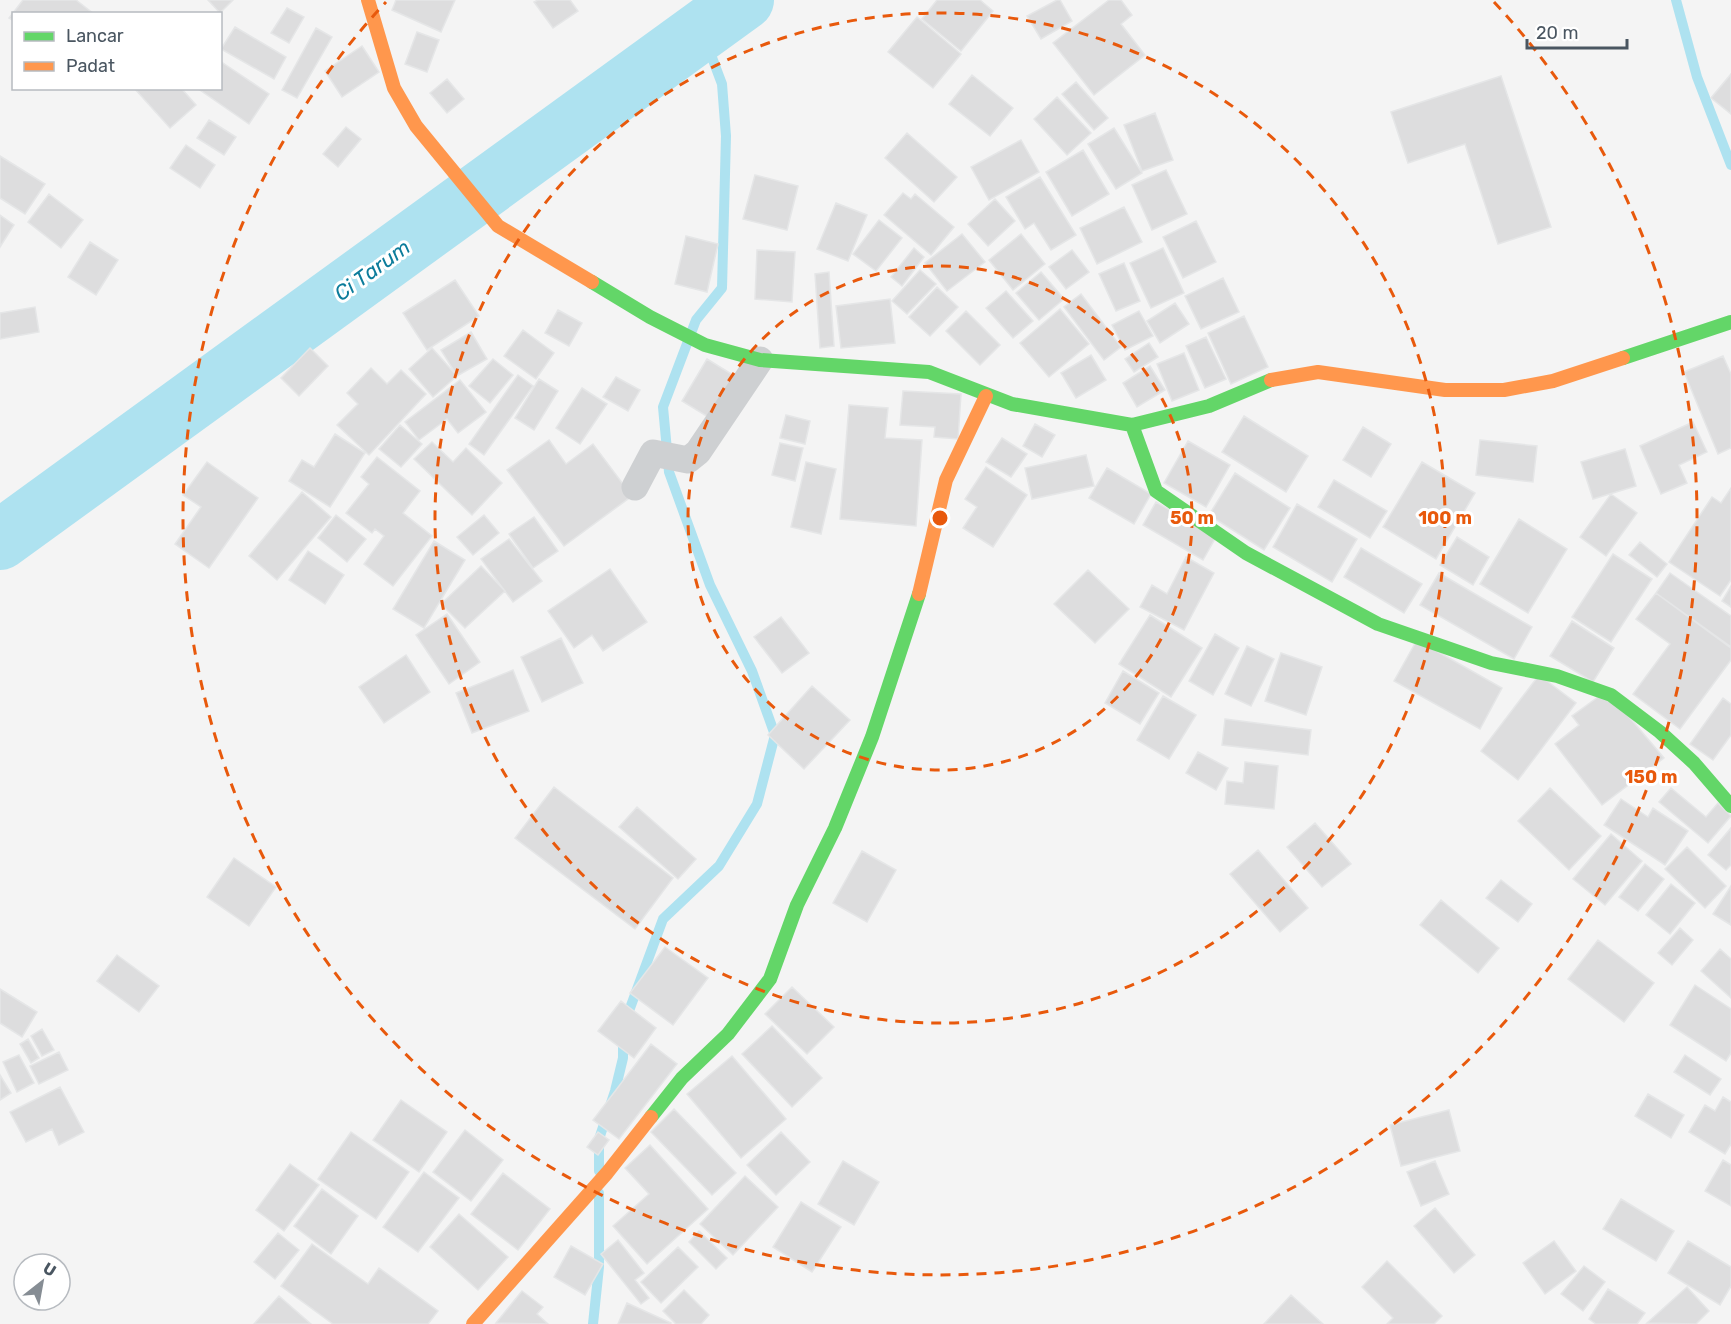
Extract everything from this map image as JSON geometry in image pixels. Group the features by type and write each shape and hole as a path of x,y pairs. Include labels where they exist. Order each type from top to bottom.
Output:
{"street":[{"path":"368,0 394,88 416,126 498,226 650,317 705,345 760,360 929,372 962,383 986,396 1012,404 1132,425 1209,406 1265,381 1318,372 1445,390 1504,390 1552,381 1731,322"},
{"path":"635,487 653,453 688,460 698,452 760,360"},
{"path":"473,1324 607,1173 682,1078 728,1034 770,979 797,905 835,828 872,737 914,613 946,480 986,396"},
{"path":"1132,425 1156,491 1246,553 1378,624 1433,640 1491,663 1557,676 1611,695 1660,732 1694,763 1731,806"}],"building":[{"path":"23,0 76,0 91,12 14,12"},
{"path":"208,0 233,0 221,12"},
{"path":"396,0 455,0 441,32 392,10"},
{"path":"570,0 578,11 553,28 534,2"},
{"path":"937,0 980,0 993,11 961,51 922,19"},
{"path":"1060,0 1072,21 1041,39 1027,16"},
{"path":"1109,0 1121,0 1132,15 1121,24 1145,55 1094,95 1053,43"},
{"path":"287,8 304,17 289,43 271,33"},
{"path":"917,17 961,54 933,88 888,52"},
{"path":"235,27 286,57 274,79 222,50"},
{"path":"316,28 332,37 297,98 282,90"},
{"path":"417,32 439,40 427,72 405,64"},
{"path":"362,46 379,72 342,97 325,71"},
{"path":"222,62 269,94 249,124 200,90 222,90"},
{"path":"1731,74 1731,114 1711,98"},
{"path":"972,75 1013,108 990,136 949,104"},
{"path":"1501,76 1551,227 1498,244 1465,144 1408,163 1391,112"},
{"path":"447,79 464,99 447,113 430,93"},
{"path":"1076,82 1108,118 1094,130 1062,94"},
{"path":"136,90 183,90 196,105 170,128"},
{"path":"1057,97 1091,133 1067,155 1034,119"},
{"path":"1155,113 1173,160 1142,171 1124,125"},
{"path":"209,120 236,137 224,155 197,138"},
{"path":"346,127 361,139 338,167 323,154"},
{"path":"1114,128 1142,173 1116,189 1088,144"},
{"path":"907,133 957,177 934,202 885,158"},
{"path":"1021,140 1039,172 989,200 971,167"},
{"path":"186,145 215,165 200,188 170,168"},
{"path":"1083,150 1109,194 1072,216 1046,172"},
{"path":"0,156 45,184 25,214 0,198"},
{"path":"1166,170 1187,214 1152,230 1132,185"},
{"path":"755,175 798,186 787,230 743,219"},
{"path":"1040,177 1076,235 1051,250 1034,223 1025,229 1006,197"},
{"path":"903,193 911,199 915,194 954,227 931,255 884,215"},
{"path":"49,194 83,220 61,248 28,222"},
{"path":"995,199 1015,221 988,246 968,224"},
{"path":"836,203 867,215 848,261 817,249"},
{"path":"1124,207 1142,242 1097,264 1080,228"},
{"path":"0,215 14,225 0,247"},
{"path":"879,220 902,238 876,271 853,254"},
{"path":"1196,221 1216,262 1183,278 1163,237"},
{"path":"962,234 985,262 947,291 925,263"},
{"path":"1021,234 1045,264 1013,290 989,260"},
{"path":"686,236 718,244 707,292 675,284"},
{"path":"90,242 118,260 96,295 68,277"},
{"path":"914,248 924,257 902,286 891,277"},
{"path":"1163,248 1184,293 1151,308 1130,263"},
{"path":"757,250 795,252 792,302 755,299"},
{"path":"1072,250 1089,272 1066,289 1049,267"},
{"path":"1124,263 1140,301 1116,311 1099,274"},
{"path":"920,270 936,284 907,314 892,301"},
{"path":"829,272 834,346 820,348 815,274"},
{"path":"1041,272 1064,299 1039,320 1016,293"},
{"path":"1223,278 1239,312 1201,329 1185,296"},
{"path":"455,280 479,316 427,350 403,313"},
{"path":"937,287 958,307 930,336 909,317"},
{"path":"1006,291 1033,321 1013,338 986,308"},
{"path":"1081,294 1121,347 1104,360 1064,307"},
{"path":"890,299 895,343 841,348 836,306"},
{"path":"1175,303 1189,324 1160,343 1147,321"},
{"path":"35,307 39,332 0,339 0,313"},
{"path":"1060,309 1089,344 1049,377 1020,343"},
{"path":"558,310 582,323 569,346 545,333"},
{"path":"966,311 1000,345 980,365 946,331"},
{"path":"1139,311 1153,336 1125,350 1112,325"},
{"path":"1244,316 1268,367 1231,384 1208,333"},
{"path":"523,330 554,353 536,379 504,356"},
{"path":"471,332 487,359 457,376 441,350"},
{"path":"1206,337 1226,379 1205,388 1186,346"},
{"path":"1149,343 1158,357 1134,372 1125,359"},
{"path":"310,348 328,366 299,396 281,378"},
{"path":"432,348 457,376 433,397 409,369"},
{"path":"1184,353 1199,390 1172,401 1157,364"},
{"path":"1091,355 1106,380 1076,398 1061,373"},
{"path":"1723,356 1731,374 1731,448 1718,454 1684,372"},
{"path":"493,359 513,375 490,403 469,386"},
{"path":"707,359 738,378 713,420 682,401"},
{"path":"1150,366 1165,390 1137,407 1123,383"},
{"path":"371,368 387,384 401,370 426,394 369,455 337,425 358,404 347,393"},
{"path":"518,375 533,386 484,455 469,444"},
{"path":"616,377 640,390 628,411 603,397"},
{"path":"539,379 558,391 534,430 515,418"},
{"path":"460,380 486,412 458,433 447,419 419,440 405,422"},
{"path":"582,388 607,404 580,444 556,428"},
{"path":"903,391 961,394 958,439 934,437 935,427 900,425"},
{"path":"849,405 888,408 885,438 922,440 916,526 840,519"},
{"path":"786,415 810,421 805,444 780,438"},
{"path":"1244,416 1308,456 1286,492 1222,452"},
{"path":"1693,422 1707,452 1679,465 1687,483 1661,494 1640,446"},
{"path":"1035,424 1055,435 1042,457 1023,446"},
{"path":"400,425 422,444 401,467 379,449"},
{"path":"1363,427 1391,444 1371,477 1343,460"},
{"path":"335,434 365,453 330,507 289,481 302,460 314,467"},
{"path":"1002,438 1027,454 1011,477 986,462"},
{"path":"549,440 566,464 593,444 632,496 564,546 507,470"},
{"path":"1480,440 1537,446 1533,482 1476,475"},
{"path":"1188,441 1230,465 1206,507 1164,483"},
{"path":"432,442 453,462 466,448 502,483 472,515 414,459"},
{"path":"780,443 803,448 795,481 772,475"},
{"path":"1625,449 1636,486 1593,499 1581,462"},
{"path":"1086,455 1094,486 1032,499 1025,468"},
{"path":"377,457 420,491 403,513 432,536 393,586 364,564 384,536 375,529 372,533 346,513 369,484 361,477"},
{"path":"207,462 258,498 209,568 175,544 201,507 183,495"},
{"path":"806,462 836,469 821,534 791,527"},
{"path":"1422,462 1475,493 1436,559 1383,527"},
{"path":"986,467 1027,495 993,547 963,528 977,507 965,499"},
{"path":"1107,468 1151,494 1134,524 1089,498"},
{"path":"1235,473 1290,508 1264,550 1209,515"},
{"path":"1334,480 1387,511 1370,538 1318,507"},
{"path":"1731,488 1731,580 1720,596 1669,562 1712,497 1721,503"},
{"path":"302,492 331,517 277,580 249,556"},
{"path":"1611,494 1637,513 1606,556 1580,537"},
{"path":"1156,502 1216,537 1203,560 1143,525"},
{"path":"1297,504 1357,539 1332,582 1273,547"},
{"path":"336,515 366,539 347,562 318,538"},
{"path":"484,515 499,533 473,555 457,537"},
{"path":"534,517 558,551 533,568 509,534"},
{"path":"1519,519 1567,549 1528,613 1480,584"},
{"path":"1457,537 1489,557 1473,585 1440,565"},
{"path":"509,539 542,581 513,602 481,559"},
{"path":"434,541 465,560 424,628 393,609"},
{"path":"1640,542 1667,564 1657,577 1629,555"},
{"path":"1361,548 1422,584 1404,613 1344,577"},
{"path":"308,551 344,575 325,604 289,580"},
{"path":"1613,554 1652,579 1611,642 1572,617"},
{"path":"1186,557 1214,573 1184,630 1140,607 1152,585 1167,594"},
{"path":"481,566 505,591 465,628 441,604"},
{"path":"610,569 647,622 603,651 592,635 574,648 548,611"},
{"path":"1088,570 1129,609 1095,643 1054,604"},
{"path":"1439,573 1532,627 1514,659 1420,605"},
{"path":"1670,573 1731,616 1731,648 1656,593"},
{"path":"1731,586 1731,607 1722,601"},
{"path":"1656,593 1731,647 1731,660 1680,729 1633,694 1670,644 1636,619"},
{"path":"447,614 480,662 449,684 416,635"},
{"path":"1150,615 1202,648 1171,697 1119,664"},
{"path":"781,617 809,653 782,673 754,637"},
{"path":"1572,621 1614,648 1593,682 1550,656"},
{"path":"1215,634 1239,648 1213,695 1189,681"},
{"path":"561,638 583,683 542,702 521,657"},
{"path":"1417,640 1502,688 1480,729 1394,681"},
{"path":"1247,646 1274,659 1251,706 1225,694"},
{"path":"1281,653 1322,667 1306,715 1265,701"},
{"path":"406,655 430,692 384,723 359,687"},
{"path":"513,670 529,711 472,733 456,693"},
{"path":"1123,671 1159,693 1140,724 1105,703"},
{"path":"1539,675 1576,703 1518,780 1481,751"},
{"path":"812,686 850,720 804,769 768,735"},
{"path":"1163,696 1196,715 1169,759 1137,740"},
{"path":"1598,697 1619,705 1664,758 1602,805 1555,744 1579,725 1572,716"},
{"path":"1723,698 1731,704 1731,735 1713,760 1690,744"},
{"path":"1225,719 1311,730 1308,755 1222,745"},
{"path":"1198,752 1228,768 1216,790 1186,773"},
{"path":"1245,762 1278,766 1274,809 1225,804 1227,781 1243,783"},
{"path":"554,787 673,878 635,929 515,838"},
{"path":"1550,788 1601,836 1569,870 1518,821"},
{"path":"1671,788 1706,817 1718,803 1731,816 1708,843 1659,802"},
{"path":"1621,799 1648,817 1653,808 1688,831 1665,865 1604,825"},
{"path":"637,807 696,859 678,879 619,827"},
{"path":"1315,823 1351,864 1322,887 1287,847"},
{"path":"1731,828 1731,865 1726,870 1708,855"},
{"path":"1611,834 1642,861 1605,905 1573,879"},
{"path":"1687,847 1726,886 1705,908 1665,869"},
{"path":"1258,850 1308,908 1280,932 1230,874"},
{"path":"862,851 896,870 867,922 833,903"},
{"path":"234,858 276,887 249,926 207,897"},
{"path":"1645,864 1664,879 1638,911 1619,897"},
{"path":"1501,880 1532,904 1518,922 1486,898"},
{"path":"1671,884 1695,903 1670,934 1646,915"},
{"path":"1731,886 1731,925 1713,914"},
{"path":"1441,900 1499,948 1478,973 1420,925"},
{"path":"1680,928 1693,940 1672,965 1658,953"},
{"path":"1598,940 1654,983 1624,1022 1568,979"},
{"path":"665,947 708,978 673,1025 630,993"},
{"path":"1720,949 1731,959 1731,998 1701,971"},
{"path":"117,955 159,986 139,1012 97,981"},
{"path":"1695,985 1731,1009 1731,1053 1726,1061 1670,1025"},
{"path":"792,987 834,1027 807,1054 765,1014"},
{"path":"0,989 37,1012 22,1037 0,1023"},
{"path":"621,1001 656,1028 634,1058 598,1031"},
{"path":"772,1026 822,1078 792,1107 742,1054"},
{"path":"42,1029 54,1050 42,1056 31,1036"},
{"path":"28,1039 39,1058 31,1063 20,1044"},
{"path":"651,1044 677,1064 619,1139 593,1120"},
{"path":"59,1052 68,1070 39,1084 30,1066"},
{"path":"19,1055 34,1083 17,1092 3,1062"},
{"path":"1685,1055 1721,1079 1710,1095 1674,1072"},
{"path":"732,1056 786,1119 741,1158 687,1094"},
{"path":"0,1075 11,1093 0,1100"},
{"path":"60,1087 84,1132 59,1145 52,1129 26,1142 10,1112"},
{"path":"1648,1094 1684,1115 1671,1138 1635,1116"},
{"path":"1723,1097 1731,1102 1731,1144 1725,1154 1689,1132 1705,1105 1715,1111"},
{"path":"401,1100 447,1132 419,1172 373,1140"},
{"path":"674,1109 736,1173 712,1195 651,1132"},
{"path":"1449,1110 1460,1151 1401,1166 1390,1125"},
{"path":"465,1130 503,1160 471,1201 433,1172"},
{"path":"351,1132 409,1172 376,1219 318,1179"},
{"path":"598,1132 609,1140 598,1155 587,1147"},
{"path":"781,1132 810,1162 776,1195 747,1165"},
{"path":"650,1145 708,1209 647,1264 613,1226 649,1194 625,1168"},
{"path":"1723,1160 1731,1165 1731,1206 1705,1191"},
{"path":"843,1161 879,1182 854,1225 818,1204"},
{"path":"1435,1161 1449,1194 1421,1206 1407,1172"},
{"path":"290,1164 319,1185 284,1231 256,1210"},
{"path":"424,1172 459,1198 418,1252 383,1227"},
{"path":"503,1173 550,1209 518,1250 471,1214"},
{"path":"745,1176 778,1207 733,1255 700,1224"},
{"path":"322,1189 358,1216 331,1254 294,1226"},
{"path":"1621,1199 1674,1231 1656,1261 1603,1229"},
{"path":"801,1202 841,1227 812,1272 773,1247"},
{"path":"1435,1208 1475,1255 1454,1273 1414,1226"},
{"path":"459,1214 508,1257 478,1290 430,1247"},
{"path":"699,1231 727,1258 716,1269 689,1242"},
{"path":"278,1233 299,1250 275,1279 254,1262"},
{"path":"618,1240 644,1273 635,1280 649,1298 641,1304 601,1254"},
{"path":"1554,1241 1576,1271 1545,1294 1523,1263"},
{"path":"1688,1241 1731,1267 1731,1286 1720,1305 1668,1273"},
{"path":"312,1244 368,1284 379,1268 438,1311 428,1324 333,1324 281,1286"},
{"path":"571,1246 603,1264 585,1295 554,1277"},
{"path":"678,1247 698,1267 661,1303 641,1282"},
{"path":"1387,1261 1442,1316 1434,1324 1387,1324 1393,1318 1362,1287"},
{"path":"1584,1266 1605,1282 1583,1311 1561,1294"},
{"path":"1687,1287 1709,1311 1696,1324 1647,1323"},
{"path":"1608,1289 1645,1313 1637,1324 1596,1324 1589,1319"},
{"path":"684,1290 709,1315 701,1324 676,1324 663,1311"},
{"path":"522,1291 543,1307 537,1314 548,1324 496,1323"},
{"path":"1291,1295 1323,1324 1264,1324"},
{"path":"279,1296 311,1324 254,1324"},
{"path":"627,1303 671,1323 618,1324"}],"waterway":[{"name":"Ci Tarum","path":"0,540 744,0"},
{"path":"1676,0 1697,77 1731,165"},
{"path":"626,1019 663,919 719,866 757,804 775,735 752,671 710,585 669,472 663,407 696,320 722,288 726,136 722,84 702,31"},
{"path":"599,1171 599,1139 623,1058 623,1037"},
{"path":"593,1324 599,1267 599,1193"}],"traffic: fast":[{"path":"592,282 650,317 705,345 760,360 929,372 1012,404 1132,425 1209,406 1271,380"},
{"path":"1623,358 1731,322"},
{"path":"1132,425 1156,491 1246,553 1378,624 1491,663 1557,676 1611,695 1660,732 1694,763 1731,806"},
{"path":"651,1117 682,1078 728,1034 770,979 797,905 835,828 872,737 919,594"}],"traffic: slow":[{"path":"368,0 394,88 416,126 498,226 592,282"},
{"path":"1271,380 1318,372 1445,390 1504,390 1553,381 1623,358"},
{"path":"919,594 946,480 986,396"},
{"path":"473,1324 607,1173 651,1117"}]}
